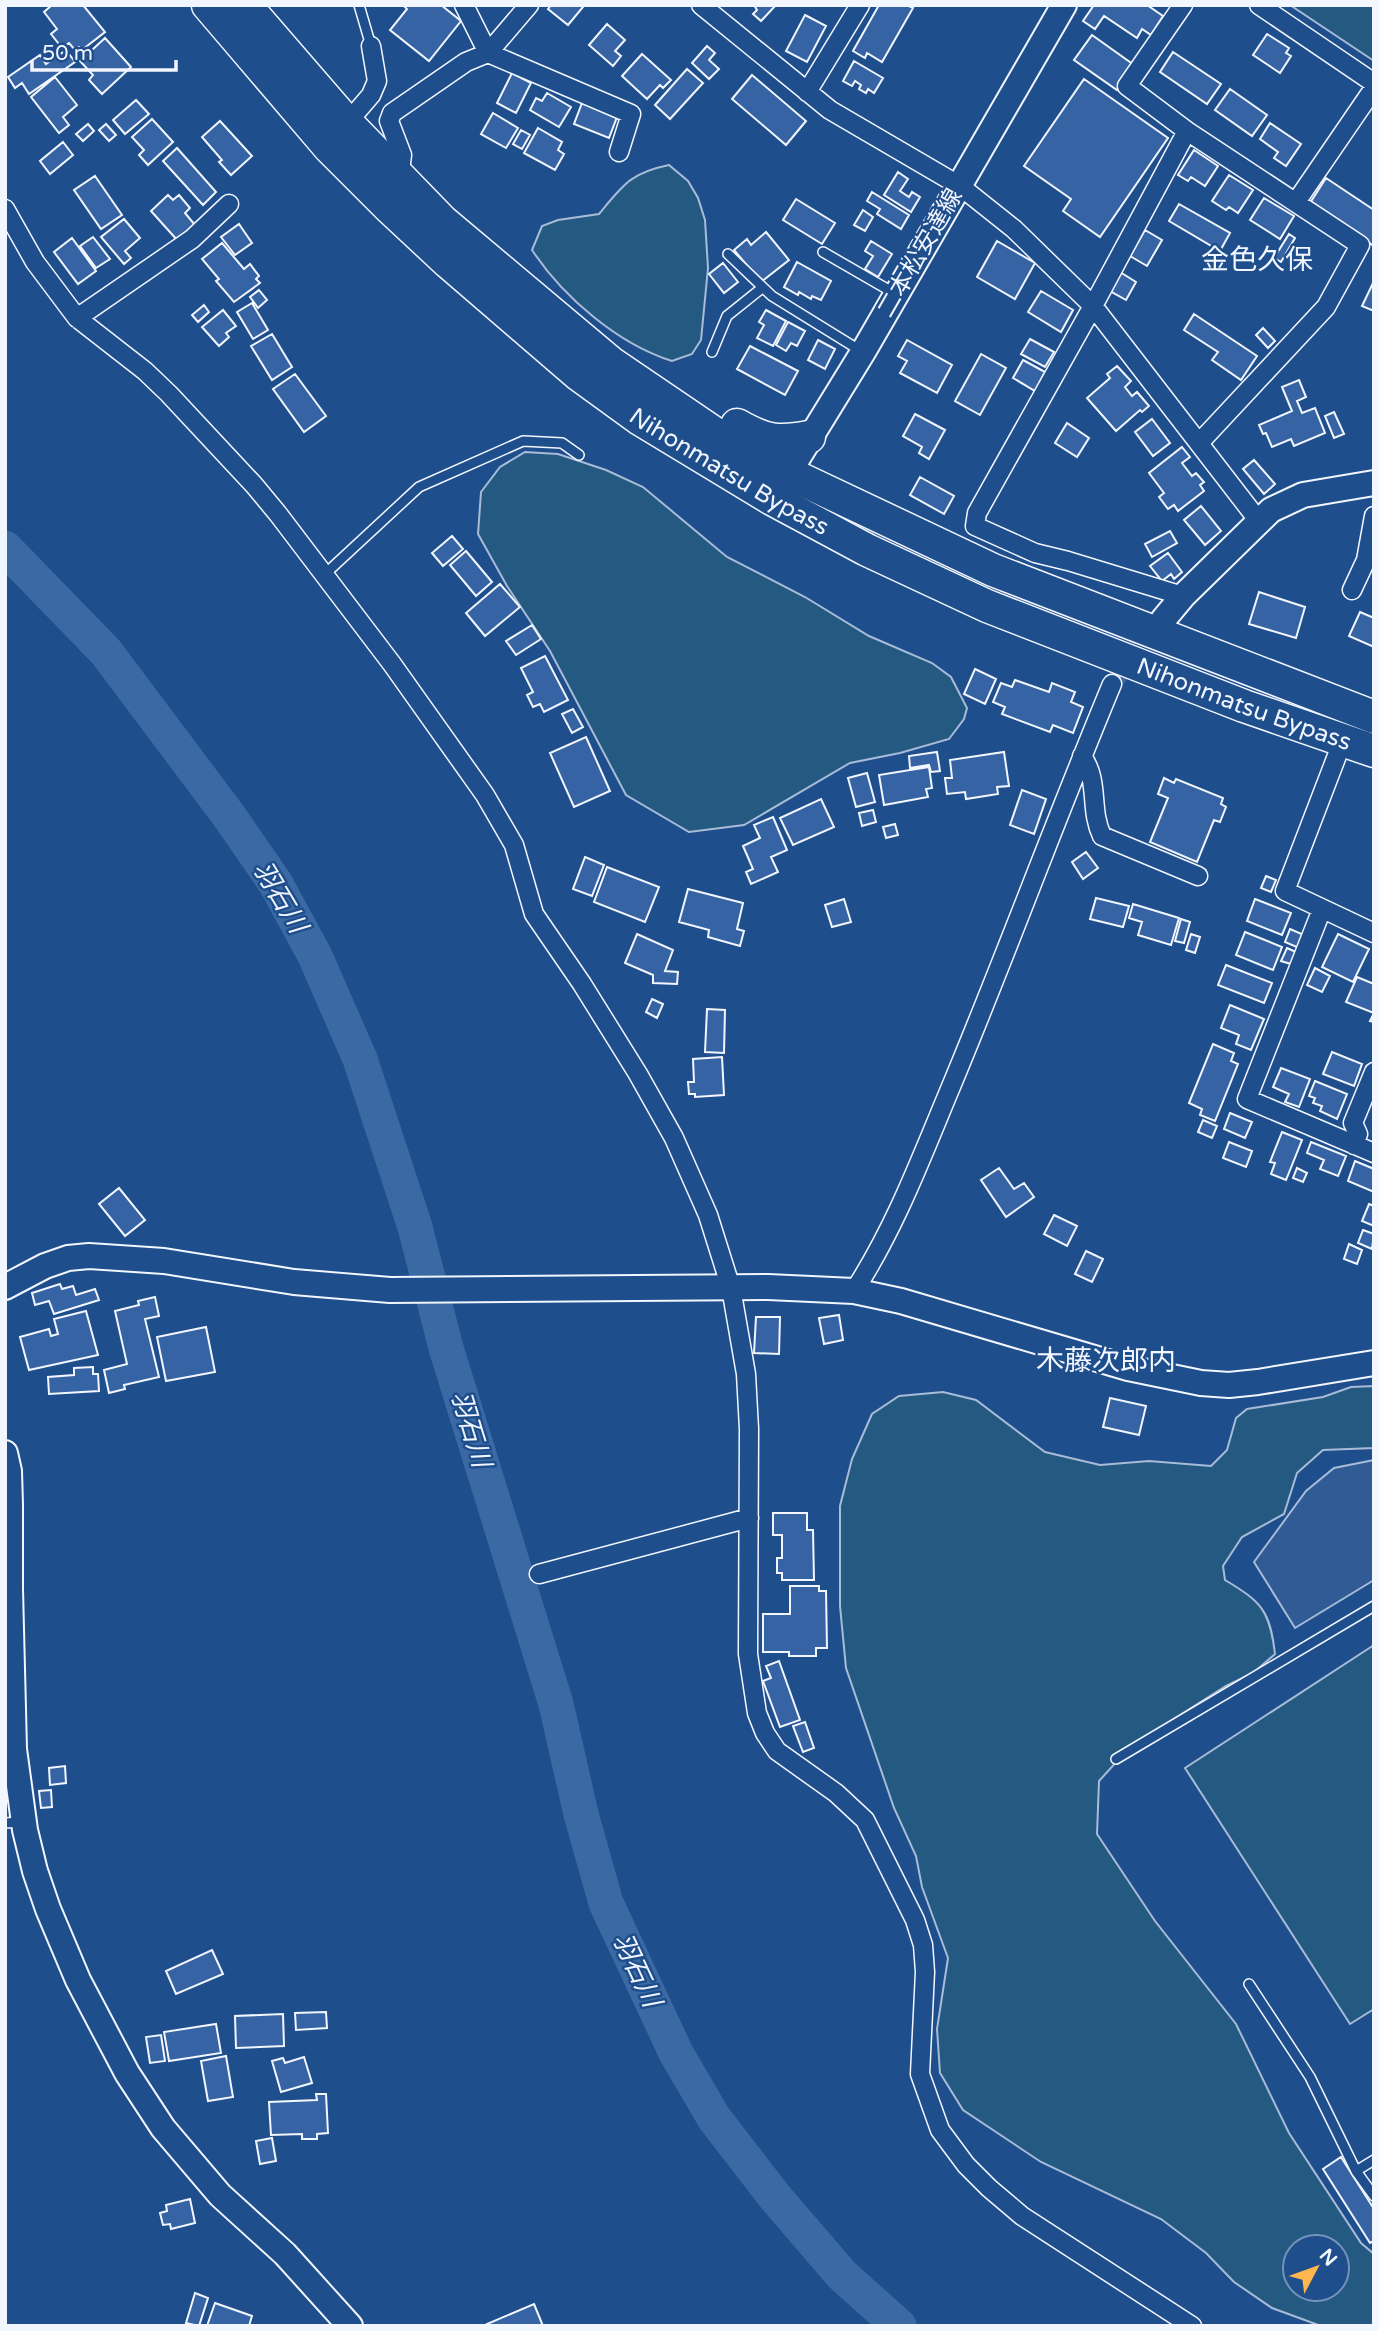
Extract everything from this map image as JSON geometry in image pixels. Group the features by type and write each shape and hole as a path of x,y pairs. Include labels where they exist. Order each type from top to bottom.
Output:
{"highway":[{"path":"183,5 339,135"},
{"name":"Nihonmatsu Bypass","path":"208,5 339,135 448,262 578,374 639,419 780,486 1374,717"},
{"name":"Nihonmatsu Bypass","path":"245,5 339,135 399,179 442,221 611,363 717,435 780,486 867,550 988,606 1244,706 1374,751"},
{"path":"564,325 594,337 758,437 789,441 809,437"}],"street":[{"path":"464,5 488,53 631,114 619,152"},
{"path":"399,179 402,155 389,121 393,113 466,62 488,53 529,5"},
{"path":"701,5 830,110 960,186 1014,229 1093,306 1258,520"},
{"path":"807,92 860,5"},
{"name":"二本松安達線","path":"780,486 863,352 1064,5"},
{"path":"1183,5 1127,86 1187,131 1360,244 1326,307 1200,442"},
{"path":"1259,5 1374,85 1296,202"},
{"path":"339,135 371,95 377,81 371,46"},
{"path":"1183,596 1035,553 975,526 977,513 1187,131"},
{"path":"77,318 192,239 229,204"},
{"path":"5,209 35,262 77,318 145,371 254,485 392,664 473,778 514,845 534,914 620,1042 674,1138 702,1200 731,1288 746,1374 749,1429 748,1654 757,1713 777,1751 836,1793 865,1820 915,1920 923,1945 925,1972 920,2074 940,2130 953,2150 974,2173 1022,2216 1192,2326"},
{"path":"1163,620 1258,520 1285,502 1303,495 1374,483"},
{"path":"1352,590 1366,560 1374,516"},
{"path":"853,1291 877,1256 904,1198 980,1018 1112,684"},
{"path":"1343,740 1284,891 1374,933"},
{"path":"1082,756 1091,769 1097,825 1102,836 1198,876"},
{"path":"1322,909 1247,1099 1374,1153"},
{"path":"1354,1144 1358,1134 1353,1123 1374,1072"},
{"path":"5,1287 45,1266 68,1258 89,1256 164,1261 293,1282 396,1290 768,1287 853,1291 901,1301 1128,1368 1201,1383 1229,1385 1258,1382 1374,1363"},
{"path":"5,1453 9,1471 9,1749 15,1822 48,1909 78,1980 127,2073 163,2127 220,2195 285,2254 350,2326"},
{"path":"539,1574 749,1518"}],"lane":[{"path":"359,5 371,46"},
{"path":"823,252 897,294"},
{"path":"728,254 762,288 863,352"},
{"path":"712,352 727,316 762,288"},
{"path":"324,575 419,487 523,441 562,443 579,455"},
{"path":"1116,1759 1374,1606"},
{"path":"1249,1984 1310,2077 1356,2172 1374,2196"},
{"path":"1356,2172 1374,2160"}],"shaded area":[{"path":"1290,5 1374,5 1374,61"},
{"path":"669,165 688,181 698,198 705,220 708,268 701,340 692,354 672,361 632,343 593,317 559,285 532,250 542,226 558,220 599,214 636,176"},
{"path":"525,452 558,454 606,470 643,487 727,557 805,597 869,636 932,663 951,677 967,708 964,719 949,739 850,763 744,825 689,832 626,795 550,651 507,586 478,534 481,492 500,467"},
{"path":"1374,1386 1374,1448 1323,1450 1297,1473 1284,1514 1242,1537 1223,1566 1225,1580 1256,1602 1267,1617 1275,1654 1253,1673 1226,1686 1130,1747 1099,1781 1097,1834 1155,1921 1236,2024 1289,2133 1361,2243 1374,2254 1374,2326 1321,2326 1272,2308 1234,2282 1206,2253 1161,2219 1041,2162 963,2110 940,2073 937,2029 948,1958 922,1887 916,1856 894,1808 846,1668 840,1606 840,1506 852,1459 872,1414 899,1396 943,1392 976,1400 1045,1452 1100,1465 1149,1461 1211,1466 1227,1450 1236,1418 1247,1409 1323,1397 1351,1387"},
{"path":"1374,1460 1374,1580 1295,1628 1254,1562 1306,1491 1334,1468"},
{"path":"1374,1645 1374,2009 1350,2024 1185,1768"}],"building":[{"path":"52,5 83,5 105,32 82,50 79,47 75,50 69,43 62,48 51,34 57,29 44,12"},
{"path":"403,5 441,5 461,21 429,61 390,30 407,9"},
{"path":"551,5 583,7 568,25 548,9"},
{"path":"754,5 776,5 761,21 753,14 757,10"},
{"path":"879,5 907,5 913,8 882,62 867,53 865,58 853,51"},
{"path":"1094,5 1147,5 1163,16 1151,35 1142,29 1137,38 1104,16 1095,29 1083,21"},
{"path":"805,15 826,26 807,62 786,51"},
{"path":"607,24 625,40 615,51 621,56 613,66 589,45"},
{"path":"1267,34 1289,48 1286,53 1291,56 1280,73 1253,55"},
{"path":"1092,35 1134,65 1117,90 1074,60"},
{"path":"105,38 131,67 102,94 89,80 93,75 80,61"},
{"path":"707,46 715,53 709,60 719,69 709,79 692,63"},
{"path":"66,50 75,62 29,94 22,83 15,88 8,77 40,55 46,64"},
{"path":"1173,52 1221,84 1207,104 1160,72"},
{"path":"642,54 671,80 663,88 660,85 647,99 622,76"},
{"path":"854,61 883,78 874,93 868,89 866,93 859,89 861,85 855,81 852,86 843,81"},
{"path":"687,69 703,83 670,119 655,105"},
{"path":"512,73 531,83 516,113 497,103"},
{"path":"752,75 806,121 786,145 732,99"},
{"path":"55,77 77,105 63,117 69,125 59,133 31,97"},
{"path":"1084,79 1168,138 1100,237 1063,211 1071,199 1024,166"},
{"path":"1230,89 1267,115 1252,136 1215,110"},
{"path":"547,93 571,107 559,127 530,110 536,98 542,101"},
{"path":"136,100 149,114 125,134 113,120"},
{"path":"582,103 617,117 609,138 574,124"},
{"path":"493,113 518,128 506,148 481,134"},
{"path":"152,119 173,142 148,165 139,155 144,150 132,137"},
{"path":"220,121 252,156 231,175 202,137"},
{"path":"1270,123 1301,144 1286,166 1274,158 1278,152 1260,139"},
{"path":"88,124 94,131 83,141 76,134"},
{"path":"106,124 116,135 109,141 99,130"},
{"path":"538,128 562,142 558,150 564,154 555,170 524,153"},
{"path":"521,130 530,135 522,149 513,144"},
{"path":"63,142 73,155 50,174 40,161"},
{"path":"177,148 216,192 203,205 163,161"},
{"path":"1194,150 1218,166 1205,186 1191,177 1188,181 1178,175"},
{"path":"898,172 908,179 900,191 909,197 912,192 920,197 911,212 884,195"},
{"path":"1229,175 1253,190 1238,213 1229,207 1226,210 1212,201"},
{"path":"95,176 122,215 101,229 74,190"},
{"path":"1326,178 1374,210 1374,246 1310,203"},
{"path":"872,192 909,215 901,229 877,214 880,209 867,201"},
{"path":"168,195 173,200 179,195 190,208 185,213 195,225 178,241 151,211"},
{"path":"1264,198 1294,216 1280,239 1250,220"},
{"path":"796,199 835,223 822,244 783,220"},
{"path":"1179,204 1230,233 1220,251 1169,221"},
{"path":"863,210 873,217 865,231 854,225"},
{"path":"124,219 140,238 125,251 131,258 124,264 101,237"},
{"path":"239,224 252,243 235,255 221,237"},
{"path":"1145,230 1162,240 1147,266 1130,256"},
{"path":"766,232 789,260 761,282 734,250 747,239 751,245"},
{"path":"1289,234 1295,238 1281,262 1274,258"},
{"path":"93,237 110,259 96,268 80,246"},
{"path":"72,238 96,271 78,284 54,252"},
{"path":"871,241 892,254 878,277 865,269 873,256 865,251"},
{"path":"997,241 1035,263 1015,299 977,277"},
{"path":"222,243 244,269 250,264 259,276 256,279 260,283 234,302 202,259"},
{"path":"797,262 831,281 821,300 812,296 811,299 799,292 798,295 784,287"},
{"path":"723,263 738,282 724,293 709,274"},
{"path":"1120,272 1136,282 1126,300 1110,291"},
{"path":"1374,281 1374,311 1362,306"},
{"path":"259,290 267,300 258,308 250,297"},
{"path":"1041,291 1073,310 1061,332 1028,312"},
{"path":"252,303 268,330 253,339 237,312"},
{"path":"204,305 209,312 198,322 192,315"},
{"path":"223,310 236,326 226,333 229,337 219,346 202,327"},
{"path":"766,310 786,321 773,346 757,338 764,325 759,322"},
{"path":"1194,314 1257,356 1241,380 1212,360 1218,352 1184,330"},
{"path":"788,322 805,331 797,346 791,343 786,351 776,345"},
{"path":"1263,328 1275,341 1268,348 1256,335"},
{"path":"272,334 292,367 272,380 251,346"},
{"path":"1030,339 1054,352 1045,367 1021,354"},
{"path":"818,340 835,349 825,369 808,360"},
{"path":"907,340 952,365 937,393 900,373 907,361 898,356"},
{"path":"750,346 798,371 785,395 737,369"},
{"path":"981,354 1006,368 980,415 955,401"},
{"path":"1023,360 1045,372 1035,391 1013,378"},
{"path":"1117,366 1131,381 1125,387 1132,396 1137,392 1149,406 1142,412 1140,410 1116,431 1087,398 1110,378 1107,374"},
{"path":"295,374 326,416 304,432 273,389"},
{"path":"1299,380 1306,397 1297,401 1302,413 1315,408 1325,433 1294,446 1291,439 1272,447 1259,425 1292,411 1282,387"},
{"path":"1334,412 1344,434 1334,438 1325,416"},
{"path":"915,414 945,430 929,459 919,453 922,447 903,436"},
{"path":"1152,419 1170,443 1153,456 1135,432"},
{"path":"1067,423 1089,438 1077,457 1055,443"},
{"path":"1182,447 1190,457 1182,463 1192,476 1196,473 1204,482 1200,485 1204,491 1178,511 1174,505 1168,509 1159,497 1164,493 1149,473"},
{"path":"1254,460 1275,484 1264,494 1243,469"},
{"path":"920,477 954,496 944,514 910,495"},
{"path":"1201,506 1221,531 1205,545 1184,520"},
{"path":"1170,531 1177,543 1152,557 1145,544"},
{"path":"452,536 463,549 443,566 432,553"},
{"path":"466,551 492,582 476,596 450,565"},
{"path":"1168,553 1182,572 1174,579 1171,574 1162,581 1150,566"},
{"path":"500,584 520,607 485,636 466,613"},
{"path":"1259,592 1305,607 1296,638 1249,624"},
{"path":"1360,612 1374,618 1374,647 1349,636"},
{"path":"532,625 541,639 516,655 506,641"},
{"path":"545,656 568,700 544,712 540,704 533,707 527,695 533,692 521,668"},
{"path":"975,669 996,679 985,704 964,694"},
{"path":"1015,680 1049,692 1052,683 1075,692 1071,702 1083,707 1073,733 1053,725 1050,732 1002,714 1005,707 993,702 1001,683 1012,687"},
{"path":"573,709 583,727 572,733 562,714"},
{"path":"586,737 610,791 574,807 550,753"},
{"path":"937,752 940,771 931,772 929,765 910,768 909,756"},
{"path":"1004,752 1009,786 997,787 998,794 966,799 965,792 947,794 945,778 952,778 950,760"},
{"path":"929,767 932,788 926,789 928,797 884,805 879,775"},
{"path":"867,773 875,802 856,807 848,778"},
{"path":"1164,778 1174,783 1176,779 1223,798 1221,804 1226,807 1220,822 1214,820 1197,862 1150,842 1168,798 1158,794"},
{"path":"1022,790 1046,799 1034,834 1010,825"},
{"path":"821,799 834,827 793,845 780,818"},
{"path":"873,810 876,822 862,826 859,813"},
{"path":"773,817 787,850 771,857 778,872 751,884 746,872 753,869 743,846 760,838 754,825"},
{"path":"895,824 898,835 886,838 883,827"},
{"path":"1086,852 1098,868 1083,879 1072,862"},
{"path":"585,857 604,865 592,896 573,889"},
{"path":"607,867 659,887 645,922 594,902"},
{"path":"1266,876 1276,880 1271,892 1261,888"},
{"path":"688,889 743,903 737,929 744,931 740,946 708,937 709,930 679,922"},
{"path":"1096,898 1129,906 1123,927 1090,919"},
{"path":"844,899 851,922 832,927 825,905"},
{"path":"1255,899 1291,913 1282,935 1247,921"},
{"path":"1133,904 1179,918 1171,945 1138,935 1142,922 1129,918"},
{"path":"1181,919 1190,922 1184,943 1175,941"},
{"path":"1290,929 1304,935 1299,948 1285,942"},
{"path":"1245,932 1282,947 1273,970 1236,955"},
{"path":"637,934 673,950 665,971 678,972 677,984 653,983 653,975 625,963"},
{"path":"1191,934 1200,937 1195,953 1186,950"},
{"path":"1338,934 1369,949 1353,982 1322,967"},
{"path":"1287,948 1296,952 1291,964 1281,961"},
{"path":"1226,965 1272,983 1264,1003 1218,985"},
{"path":"1315,968 1330,976 1322,992 1307,985"},
{"path":"1357,977 1374,984 1374,1013 1346,1002"},
{"path":"652,999 663,1004 657,1018 646,1012"},
{"path":"1230,1005 1264,1019 1251,1050 1236,1044 1239,1035 1221,1028"},
{"path":"707,1009 725,1010 724,1053 705,1052"},
{"path":"1213,1044 1234,1053 1231,1061 1238,1064 1215,1121 1200,1115 1202,1109 1189,1103"},
{"path":"1332,1052 1362,1064 1354,1086 1323,1074"},
{"path":"722,1057 724,1095 695,1097 695,1094 689,1094 688,1082 694,1082 693,1059"},
{"path":"1281,1068 1310,1079 1299,1107 1285,1102 1289,1094 1273,1087"},
{"path":"1315,1081 1347,1094 1337,1119 1320,1111 1322,1106 1313,1103 1315,1098 1309,1096"},
{"path":"1230,1113 1252,1122 1245,1138 1224,1129"},
{"path":"1203,1120 1217,1126 1212,1138 1198,1132"},
{"path":"1282,1132 1302,1140 1286,1180 1271,1174 1275,1163 1270,1162"},
{"path":"1229,1142 1252,1151 1246,1167 1223,1158"},
{"path":"1311,1142 1346,1156 1338,1176 1320,1169 1324,1160 1307,1153"},
{"path":"1355,1161 1374,1169 1374,1192 1348,1181"},
{"path":"999,1168 1014,1189 1024,1183 1034,1197 1006,1217 981,1180"},
{"path":"1297,1168 1307,1173 1303,1182 1293,1178"},
{"path":"119,1188 145,1220 125,1236 99,1204"},
{"path":"1369,1204 1374,1206 1374,1226 1362,1221"},
{"path":"1054,1215 1077,1226 1067,1246 1044,1234"},
{"path":"1363,1230 1374,1234 1372,1249 1358,1243"},
{"path":"1349,1244 1362,1250 1357,1264 1344,1259"},
{"path":"1086,1251 1103,1259 1092,1282 1075,1274"},
{"path":"60,1284 62,1289 73,1286 76,1295 95,1289 99,1300 54,1314 49,1301 35,1305 32,1293"},
{"path":"155,1297 159,1316 145,1319 159,1377 124,1385 125,1389 109,1393 104,1370 127,1364 115,1311 139,1305 138,1301"},
{"path":"86,1311 98,1355 29,1370 20,1337 49,1329 51,1336 58,1334 54,1319"},
{"path":"839,1315 843,1340 824,1344 819,1318"},
{"path":"756,1317 780,1317 779,1354 754,1353"},
{"path":"206,1327 215,1372 166,1381 157,1337"},
{"path":"93,1367 93,1374 98,1374 99,1391 49,1394 48,1377 74,1375 74,1368"},
{"path":"1110,1398 1146,1406 1139,1435 1103,1427"},
{"path":"773,1513 807,1513 807,1530 813,1530 814,1580 782,1580 782,1573 777,1573 777,1558 782,1558 782,1535 773,1535"},
{"path":"790,1586 819,1586 819,1591 826,1591 827,1648 816,1648 816,1656 763,1652 763,1614 790,1614"},
{"path":"779,1661 800,1720 780,1727 763,1681 771,1678 766,1666"},
{"path":"805,1722 814,1748 803,1752 793,1726"},
{"path":"65,1766 66,1783 50,1785 49,1768"},
{"path":"51,1790 52,1807 41,1808 39,1791"},
{"path":"212,1950 223,1974 176,1994 166,1971"},
{"path":"326,2012 327,2028 296,2030 295,2013"},
{"path":"283,2014 284,2046 236,2048 235,2016"},
{"path":"216,2024 221,2053 169,2061 164,2032"},
{"path":"161,2035 165,2061 150,2063 146,2037"},
{"path":"226,2056 233,2097 208,2101 201,2061"},
{"path":"304,2057 312,2083 281,2092 272,2061 283,2058 285,2063"},
{"path":"316,2094 326,2094 328,2133 317,2134 317,2139 302,2139 302,2134 271,2135 269,2102 317,2100"},
{"path":"272,2138 276,2161 260,2164 256,2141"},
{"path":"1341,2157 1374,2209 1374,2241 1370,2243 1323,2169"},
{"path":"190,2199 195,2223 171,2229 170,2224 163,2225 160,2213 167,2211 166,2205"},
{"path":"195,2293 208,2298 199,2326 186,2323"},
{"path":"215,2303 252,2316 249,2326 207,2326"},
{"path":"534,2304 543,2326 487,2324"}],"waterway":[{"name":"羽石川","path":"5,548 106,652 229,816 276,884 315,956 360,1059 415,1227 446,1348 556,1704 581,1814 606,1903 676,2053 714,2118 775,2197 842,2275 899,2326"}],"tunnel":[{"path":"1112,684 1158,626"}],"district":[{"name":"金色久保","path":"1257,260"},
{"name":"木藤次郎内","path":"1106,1361"}]}
